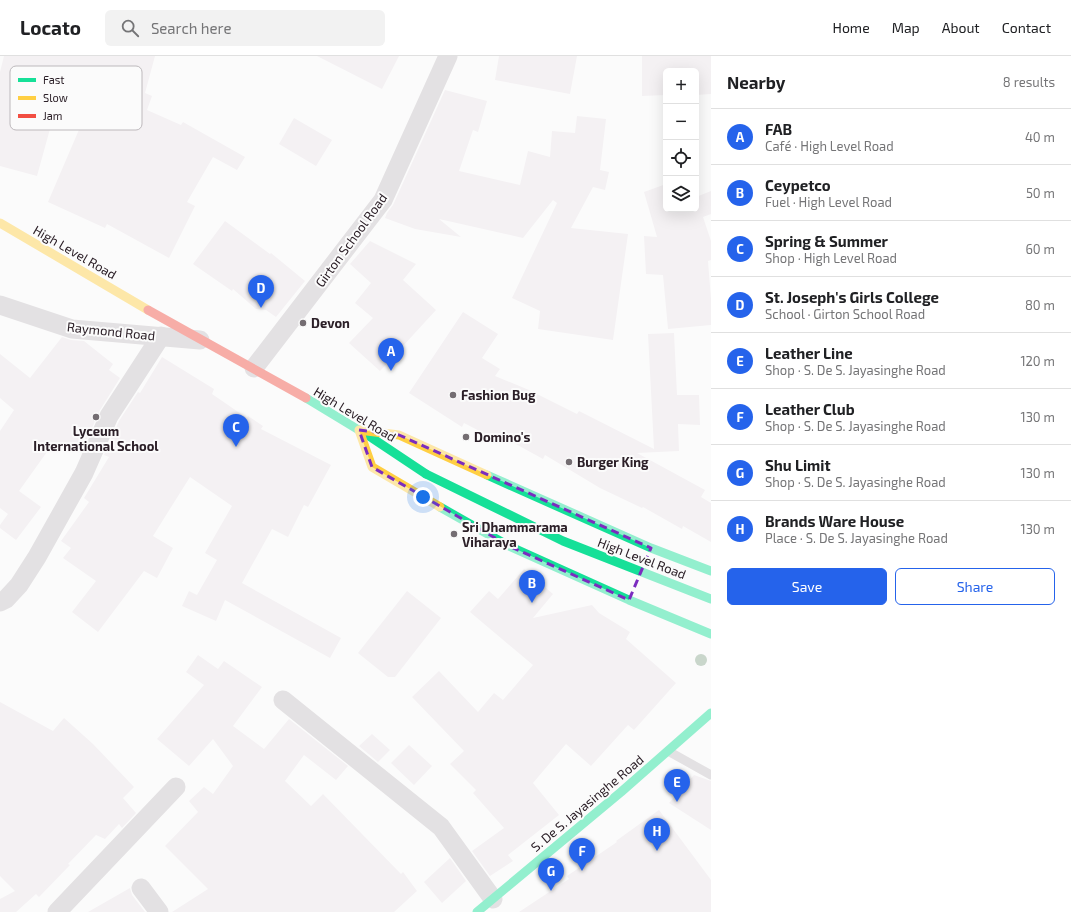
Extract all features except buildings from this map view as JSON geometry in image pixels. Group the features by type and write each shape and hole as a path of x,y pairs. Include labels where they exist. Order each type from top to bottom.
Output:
{"main road":[{"name":"High Level Road","path":"0,223 202,340 254,368 359,430 426,474 563,541 711,599"},
{"path":"711,571 648,554 398,435 359,430 372,467 425,499 509,546 631,596 711,634"},
{"path":"637,580 648,554"},
{"name":"S. De S. Jayasinghe Road","path":"478,912 621,792 711,713"}],"street":[{"name":"Girton School Road","path":"254,368 383,200 448,56"},
{"name":"Raymond Road","path":"0,306 72,329 202,340"},
{"path":"0,602 6,599 19,585 37,557 84,473 109,416 161,336"},
{"path":"283,700 441,827 493,899"},
{"path":"58,912 176,788"},
{"path":"141,888 159,912"}],"lane":[{"path":"668,751 711,775"}],"highlighted area":[{"path":"359,430 399,435 651,548 629,600 509,546 372,467"}],"traffic: fast":[{"path":"306,398 372,438 426,474"},
{"path":"426,474 563,541 711,599"},
{"path":"487,475 651,548 711,571"},
{"path":"440,507 509,546 629,600 711,634"},
{"path":"477,912 621,792 711,713"}],"traffic: slow":[{"path":"0,223 148,310"},
{"path":"440,507 372,467 359,430 399,435 487,475"}],"traffic: jam":[{"path":"148,310 306,398"}],"place":[{"name":"St. Joseph's Girls College","path":"261,308"},
{"name":"Devon","path":"303,323"},
{"name":"FAB","path":"391,371"},
{"name":"Fashion Bug","path":"453,395"},
{"name":"Lyceum International School","path":"96,417"},
{"name":"Domino's","path":"466,437"},
{"name":"Spring & Summer","path":"236,447"},
{"name":"Burger King","path":"569,462"},
{"name":"Sri Dhammarama Viharaya","path":"454,534"},
{"name":"Ceypetco","path":"532,603"},
{"name":"Leather Line","path":"677,802"},
{"name":"Brands Ware House","path":"657,851"},
{"name":"Leather Club","path":"582,871"},
{"name":"Shu Limit","path":"551,891"}]}
